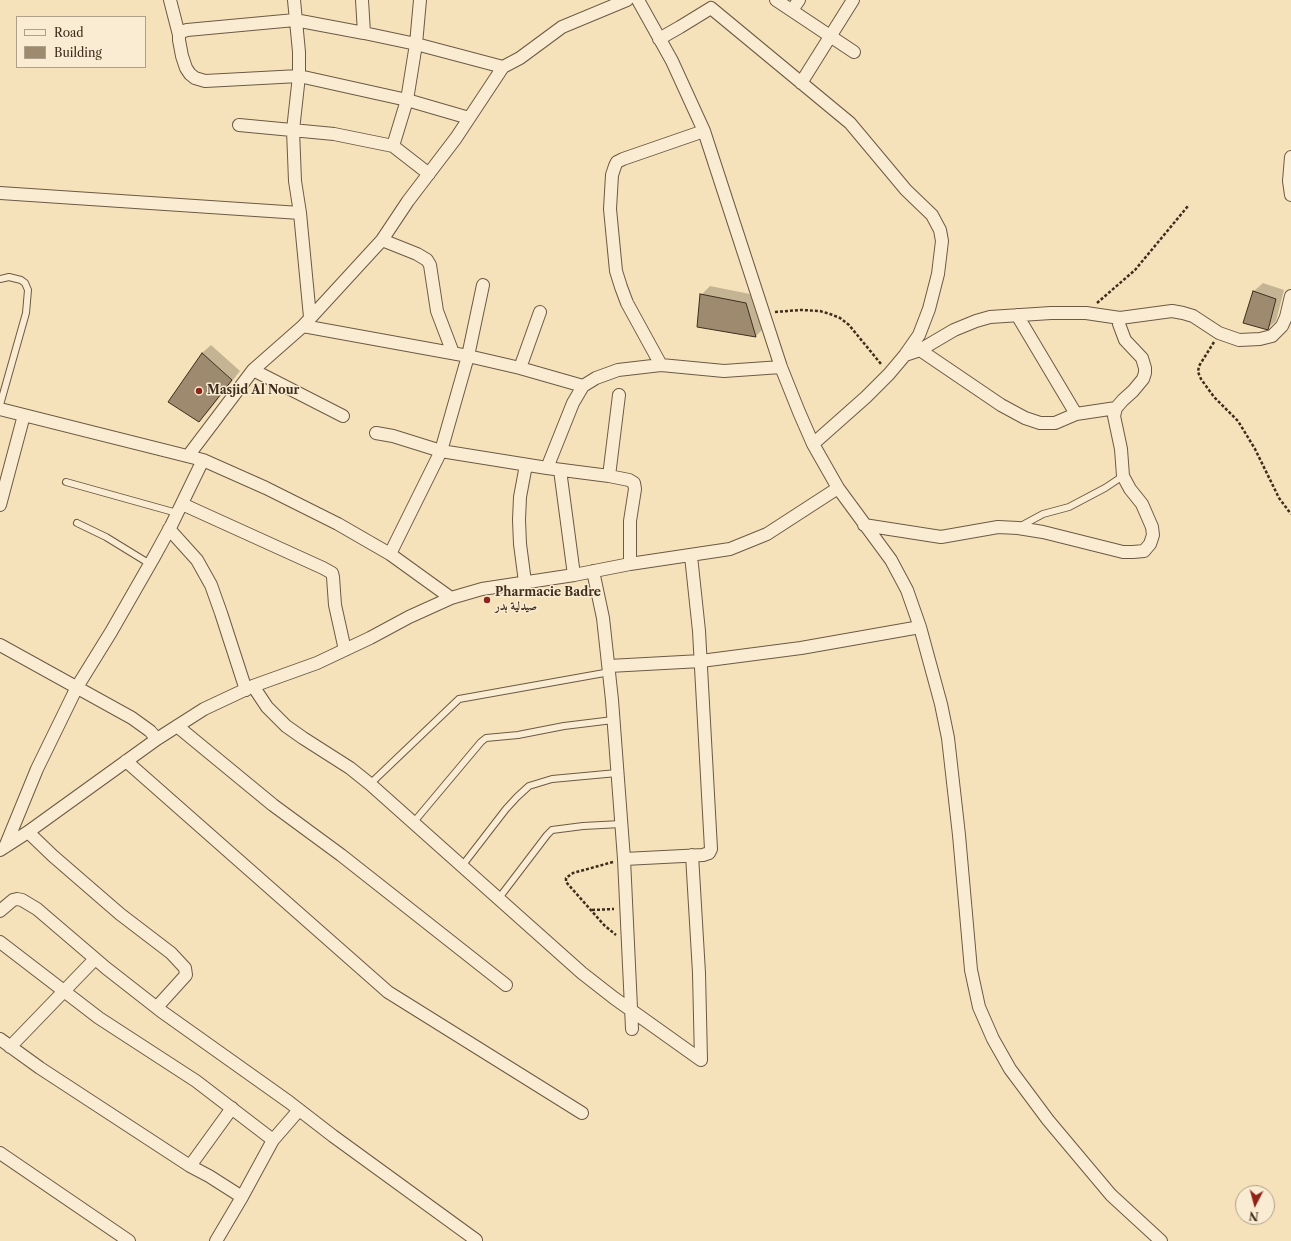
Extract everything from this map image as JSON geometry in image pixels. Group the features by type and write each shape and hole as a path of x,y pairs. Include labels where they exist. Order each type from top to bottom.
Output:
{"street":[{"path":"170,0 179,36 182,56 186,68 195,78 205,81 299,76 407,100 469,118"},
{"path":"294,0 299,52 299,76 293,130 295,182 300,214 306,321"},
{"path":"362,0 364,33"},
{"path":"393,146 407,100 416,44 420,0"},
{"path":"188,456 253,370 306,321 382,240 408,201 469,118 502,67 520,58 562,27 626,0"},
{"path":"638,0 675,67 704,131 782,367 813,444 838,488 891,560 901,578 916,612 942,704 948,738 959,835 971,970 979,1008 992,1039 1010,1069 1048,1120 1111,1195 1161,1241"},
{"path":"776,0 854,52"},
{"path":"792,10 799,0"},
{"path":"801,83 853,0"},
{"path":"659,39 715,4 801,83 850,123 906,190 932,215 940,230 942,241 938,274 929,309 919,334 906,355 889,374 866,397 813,444"},
{"path":"179,36 181,32 187,30 296,20 416,44 502,67"},
{"path":"239,125 334,134 393,146 429,174"},
{"path":"661,365 627,303 616,271 610,209 612,175 617,162 622,159 704,131"},
{"path":"1291,157 1289,181 1291,195"},
{"path":"0,193 300,214"},
{"path":"382,240 417,254 427,260 430,264 438,310 453,353"},
{"path":"390,554 441,451 468,356 483,285"},
{"path":"906,355 920,350 954,330 976,321 990,317 1051,313 1086,313 1120,318 1172,311 1193,316 1219,334 1239,340 1260,339 1272,336 1282,326 1291,296"},
{"path":"520,368 540,312"},
{"path":"1017,315 1076,414"},
{"path":"864,525 941,537 998,527 1018,528 1043,532 1123,552 1144,551 1150,544 1153,535 1152,527 1142,504 1130,489 1123,476 1121,449 1114,416 1116,408 1143,380 1145,368 1142,358 1125,340 1119,324 1120,318"},
{"path":"306,321 520,368 584,386"},
{"path":"920,350 1001,405 1025,418 1040,423 1055,422 1076,414 1116,408"},
{"path":"547,468 572,403 584,386 596,378 618,370 661,365 724,371 782,367"},
{"path":"253,370 343,416"},
{"path":"609,476 619,395"},
{"path":"0,409 203,460 316,512 390,554 451,598"},
{"path":"0,505 24,415"},
{"path":"376,433 393,436 441,451 526,465 609,476 632,481 635,486 630,522 630,564"},
{"path":"3,848 37,770 77,686 111,632 150,564 203,460"},
{"path":"525,582 520,544 519,520 520,497 526,465"},
{"path":"560,470 574,575"},
{"path":"3,848 28,832 157,739 204,709 249,688 316,663 451,598 482,589 730,549 767,534 838,488"},
{"path":"179,509 332,573 335,605 344,650"},
{"path":"169,529 197,560 211,585 249,688 286,726 299,736 344,764 370,784 582,973 701,1060 698,959 692,855"},
{"path":"624,859 706,854 710,851 711,845 701,661 691,556"},
{"path":"593,571 603,618 614,720 624,859 632,1029"},
{"path":"609,669 701,661 801,648 920,626"},
{"path":"0,645 77,686 132,718 150,731 157,739"},
{"path":"177,726 257,793 341,855 506,985"},
{"path":"126,761 388,992 582,1113"},
{"path":"28,832 53,856 120,914 171,953 185,968 186,975 157,1007"},
{"path":"0,911 13,900 22,900 37,909 95,959 157,1007 476,1240"},
{"path":"0,942 99,1018 196,1081 273,1140"},
{"path":"10,1047 95,959"},
{"path":"0,1039 40,1068 190,1166 242,1197"},
{"path":"190,1166 232,1108"},
{"path":"216,1241 273,1140 299,1110"},
{"path":"0,1153 122,1239"}],"lane":[{"path":"0,279 8,277 21,280 25,283 28,290 26,313 0,405"},
{"path":"1018,528 1043,514 1069,507 1105,488 1123,476"},
{"path":"66,482 179,509"},
{"path":"77,523 106,537 150,564"},
{"path":"370,784 459,699 609,669"},
{"path":"414,823 481,742 486,738 518,735 564,726 614,720"},
{"path":"462,866 506,809 529,786 552,779 617,773"},
{"path":"499,898 552,830 621,824"}],"path":[{"path":"1086,313 1135,270 1188,206"},
{"path":"764,313 814,310 840,318 849,325 889,374"},
{"path":"1219,334 1199,366 1198,372 1200,380 1214,397 1238,421 1255,449 1278,498 1291,514"},
{"path":"624,859 572,873 566,878 566,882 604,925 628,946"},
{"path":"591,910 626,908"}],"building":[{"path":"1253,291 1276,299 1268,330 1243,323"},
{"path":"700,294 746,303 756,337 697,327"},
{"name":"Masjid Al Nour","path":"202,353 232,380 199,422 168,402"}],"place":[{"name":"Masjid Al Nour","path":"199,391"},
{"name":"Pharmacie Badre صيدلية بدر","path":"487,600"}]}
